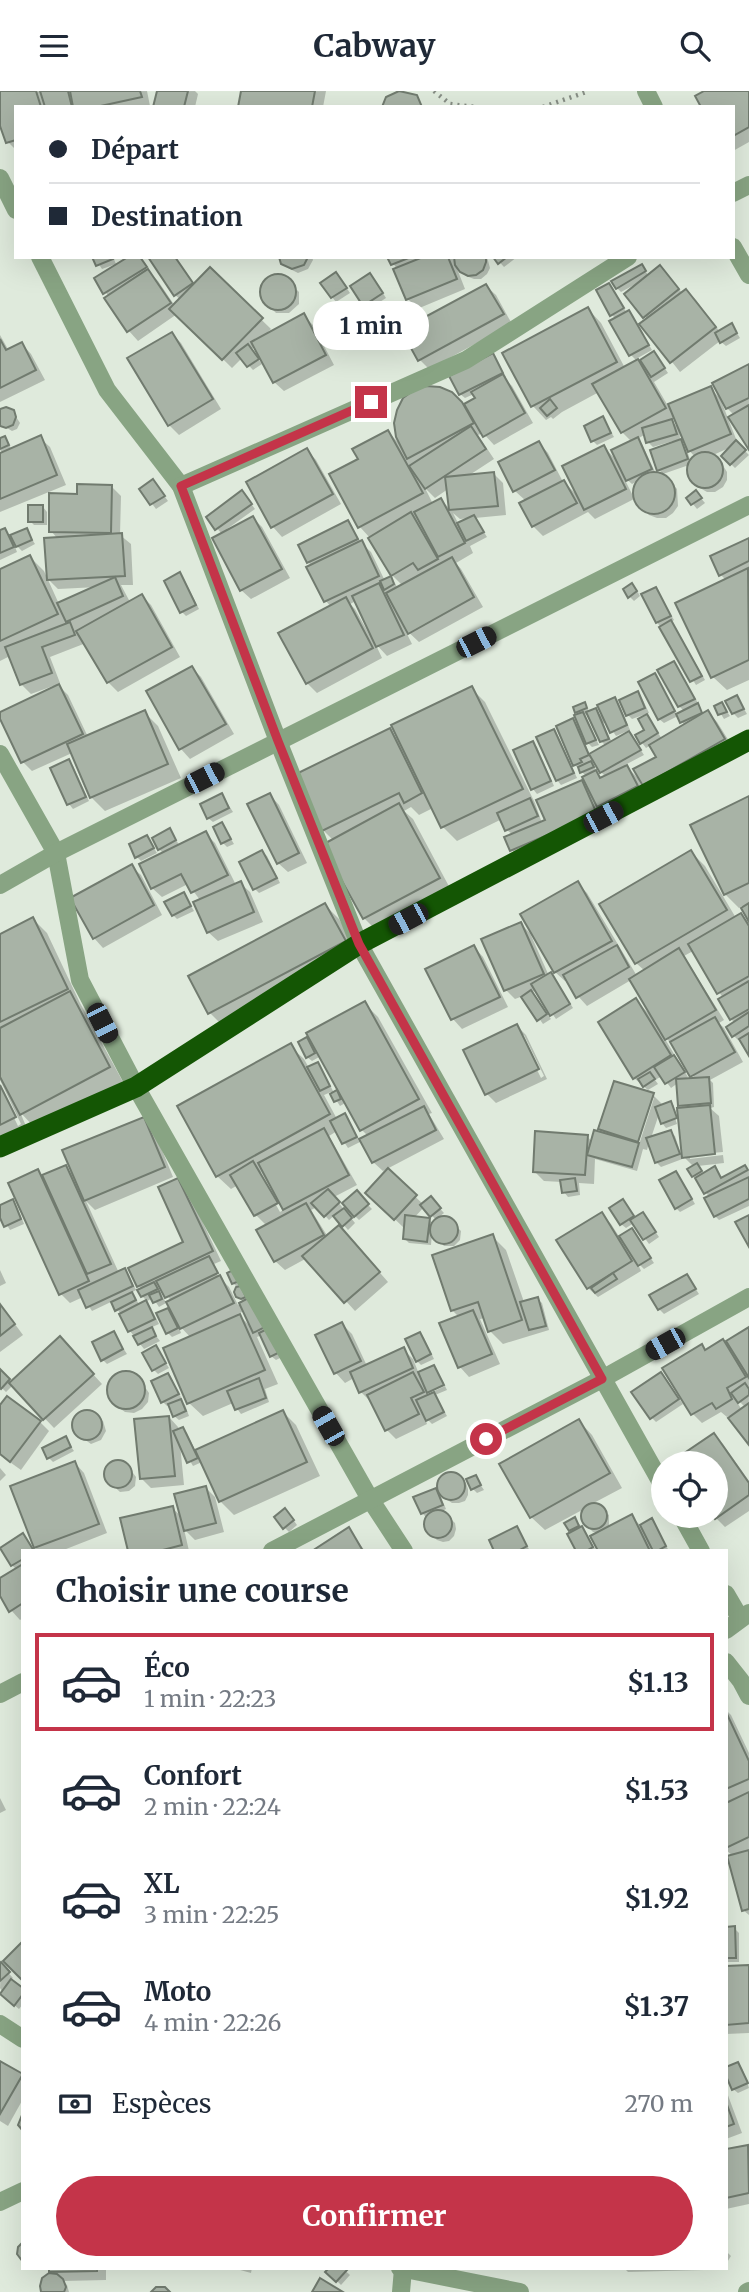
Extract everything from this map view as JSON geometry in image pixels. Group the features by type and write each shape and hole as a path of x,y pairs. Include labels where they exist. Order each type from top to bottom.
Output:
{"highway":[{"path":"0,1147 136,1087 359,944 749,740"}],"street":[{"path":"0,178 14,206"},
{"path":"735,250 749,275"},
{"path":"41,259 107,390 181,486 359,944 651,1465"},
{"path":"181,486 466,360 625,259"},
{"path":"0,885 56,853 749,505"},
{"path":"0,754 56,853 80,980 136,1087 370,1499 403,1549"},
{"path":"275,1549 602,1379 749,1297"},
{"path":"688,1528 700,1549"},
{"path":"728,1596 745,1615 728,1628"},
{"path":"728,1665 749,1696"},
{"path":"0,1694 21,1683"},
{"path":"0,2024 21,2038"},
{"path":"0,2202 21,2192"},
{"path":"401,2270 401,2292"},
{"path":"406,2270 520,2292"}],"path":[{"path":"434,91 450,104 458,105"},
{"path":"549,105 589,91"}],"building":[{"path":"0,91 36,91 40,105 14,105 14,141 6,143 0,126"},
{"path":"40,91 68,91 72,105 44,105"},
{"path":"70,91 140,91 142,97 105,105 73,105"},
{"path":"157,91 188,91 184,105 154,105"},
{"path":"241,91 315,91 312,105 238,105"},
{"path":"399,91 417,95 421,105 383,105 386,97"},
{"path":"704,91 749,91 749,127 735,135 735,105 700,105 695,96"},
{"path":"93,259 113,259 96,266"},
{"path":"125,259 141,259 147,267 103,294 94,278"},
{"path":"149,259 176,259 193,283 174,296"},
{"path":"280,259 307,259 304,265 292,269 281,264"},
{"path":"388,259 406,259 391,265"},
{"path":"418,259 449,259 457,279 406,300 393,269"},
{"path":"454,259 486,259 483,270 476,275 468,276 460,272"},
{"path":"642,264 646,271 616,289 611,281"},
{"path":"660,265 679,289 643,318 624,294"},
{"path":"210,267 263,318 222,360 169,309"},
{"path":"148,269 171,303 127,332 104,298"},
{"path":"336,272 347,288 331,298 320,283"},
{"path":"370,273 383,293 363,306 350,286"},
{"path":"278,274 290,280 296,292 290,304 278,310 266,304 260,292 266,280"},
{"path":"609,283 624,308 610,316 596,290"},
{"path":"486,284 504,314 418,361 401,330"},
{"path":"686,289 716,327 670,363 639,324"},
{"path":"350,306 358,320 335,332 328,319"},
{"path":"588,307 617,362 531,407 502,353"},
{"path":"629,310 649,345 629,356 609,321"},
{"path":"304,313 326,355 273,383 251,342"},
{"path":"732,323 737,333 720,343 715,333"},
{"path":"172,332 213,399 168,426 127,358"},
{"path":"0,339 6,350 22,342 36,370 0,388"},
{"path":"248,344 259,359 247,367 236,353"},
{"path":"654,351 665,368 651,377 640,360"},
{"path":"493,353 503,373 459,395 449,376"},
{"path":"638,359 666,408 621,433 592,384"},
{"path":"749,364 749,398 726,409 712,383"},
{"path":"503,374 525,413 483,437 464,404 475,398 471,392"},
{"path":"426,386 440,387 452,392 462,402 474,423 407,459 396,437 394,423 397,410 403,398"},
{"path":"711,386 731,434 688,452 668,404"},
{"path":"550,399 557,408 547,416 540,408"},
{"path":"749,405 749,450 728,417"},
{"path":"6,407 14,410 16,417 13,425 6,428 0,426 0,409"},
{"path":"603,416 611,433 591,442 584,426"},
{"path":"672,419 677,434 646,443 642,428"},
{"path":"471,426 486,449 425,489 409,466"},
{"path":"388,430 423,493 358,528 329,474 358,459 352,449"},
{"path":"41,435 57,475 0,499 0,453"},
{"path":"5,436 9,445 0,449 0,438"},
{"path":"638,437 652,469 626,481 611,450"},
{"path":"681,439 688,459 657,471 650,450"},
{"path":"736,440 746,450 730,465 721,456"},
{"path":"539,441 555,470 513,492 498,462"},
{"path":"604,445 626,489 584,510 562,466"},
{"path":"307,448 333,494 271,528 246,482"},
{"path":"705,452 718,457 723,470 718,483 705,488 692,483 687,470 692,457"},
{"path":"494,472 498,506 449,510 445,477"},
{"path":"654,472 669,478 675,493 669,508 654,514 639,508 633,493 639,478"},
{"path":"153,479 165,496 150,505 139,489"},
{"path":"564,480 577,503 532,527 519,503"},
{"path":"77,484 112,485 111,533 49,532 49,493 77,494"},
{"path":"242,490 252,504 215,530 206,517"},
{"path":"696,490 702,498 691,505 686,498"},
{"path":"441,498 465,543 438,557 414,512"},
{"path":"28,505 43,505 43,522 28,522"},
{"path":"411,512 438,559 418,570 413,563 391,576 368,538"},
{"path":"474,515 484,532 466,541 457,523"},
{"path":"253,516 282,569 240,591 212,538"},
{"path":"348,520 358,539 307,563 298,545"},
{"path":"5,528 14,547 0,553 0,530"},
{"path":"27,528 32,540 16,547 10,535"},
{"path":"122,533 125,576 47,580 44,538"},
{"path":"749,538 749,561 719,576 710,556"},
{"path":"362,540 379,576 324,602 306,567"},
{"path":"30,555 58,614 0,641 0,569"},
{"path":"452,557 474,597 408,634 386,593"},
{"path":"748,568 749,660 711,678 675,603"},
{"path":"180,572 196,605 180,613 164,581"},
{"path":"391,576 394,584 384,590 380,581"},
{"path":"115,577 123,596 66,622 57,603"},
{"path":"379,583 404,635 376,647 352,596"},
{"path":"632,583 637,591 628,598 623,589"},
{"path":"656,587 671,616 656,623 641,594"},
{"path":"142,594 172,647 107,683 76,631"},
{"path":"346,597 373,648 306,684 278,633"},
{"path":"671,620 702,676 690,682 659,627"},
{"path":"70,622 75,635 42,647 52,673 20,685 5,647"},
{"path":"674,661 695,699 678,707 657,670"},
{"path":"192,666 226,724 179,750 146,691"},
{"path":"655,673 675,711 658,720 638,682"},
{"path":"59,684 83,734 21,763 0,719 0,712"},
{"path":"472,686 523,789 441,828 391,725"},
{"path":"638,691 645,708 626,716 619,700"},
{"path":"737,695 744,709 732,714 725,701"},
{"path":"615,697 627,725 610,733 597,705"},
{"path":"585,702 587,708 575,713 573,707"},
{"path":"722,702 727,712 718,715 714,706"},
{"path":"698,703 702,713 680,723 676,714"},
{"path":"596,708 609,739 600,742 586,712"},
{"path":"145,710 168,764 90,798 67,744"},
{"path":"708,710 725,739 643,786 633,769 656,757 649,745"},
{"path":"583,712 596,740 586,744 574,715"},
{"path":"647,714 658,733 640,744 635,735 644,730 638,719"},
{"path":"573,718 589,755 573,766 556,726"},
{"path":"390,728 422,793 404,803 399,793 322,831 294,775"},
{"path":"554,729 574,773 556,781 536,737"},
{"path":"629,731 641,750 600,773 589,754"},
{"path":"533,741 551,781 531,790 513,750"},
{"path":"69,759 86,797 67,805 50,768"},
{"path":"591,761 594,767 580,773 578,767"},
{"path":"627,765 638,786 597,807 582,777 596,770 600,778"},
{"path":"582,780 597,814 510,851 504,837 545,820 536,800"},
{"path":"222,793 229,808 207,819 200,804"},
{"path":"270,793 299,853 277,864 247,804"},
{"path":"749,796 749,883 724,895 690,825"},
{"path":"530,798 538,816 505,831 497,813"},
{"path":"399,803 440,878 363,919 322,845"},
{"path":"222,822 231,839 221,844 213,827"},
{"path":"170,828 176,840 158,850 152,838"},
{"path":"206,831 228,875 191,893 181,874 151,889 139,864"},
{"path":"147,835 154,848 135,858 129,844"},
{"path":"262,850 277,878 253,890 239,862"},
{"path":"691,850 727,910 635,964 599,904"},
{"path":"132,864 154,905 93,939 70,898"},
{"path":"241,881 254,912 207,933 193,902"},
{"path":"578,881 612,941 554,973 520,914"},
{"path":"184,892 191,906 172,916 164,902"},
{"path":"325,903 346,941 208,1014 188,976"},
{"path":"749,903 749,922 741,908"},
{"path":"741,913 749,926 749,976 717,994 688,944"},
{"path":"33,917 68,989 0,1022 0,934"},
{"path":"521,922 544,974 504,991 481,939"},
{"path":"474,945 500,997 451,1020 425,969"},
{"path":"617,945 629,967 576,998 563,975"},
{"path":"679,948 716,1010 665,1040 629,979"},
{"path":"551,972 570,1004 550,1016 531,984"},
{"path":"749,981 749,1009 730,1020 718,999"},
{"path":"531,990 547,1014 537,1021 521,997"},
{"path":"70,991 110,1067 20,1115 0,1077 0,1028"},
{"path":"636,998 671,1055 633,1079 598,1022"},
{"path":"365,1001 419,1099 360,1131 306,1033"},
{"path":"749,1012 749,1026 732,1037 726,1027"},
{"path":"715,1017 735,1052 690,1077 670,1042"},
{"path":"517,1024 539,1069 485,1095 463,1050"},
{"path":"749,1033 749,1056 739,1039"},
{"path":"307,1037 315,1053 306,1058 298,1042"},
{"path":"291,1043 330,1114 216,1177 177,1106"},
{"path":"674,1055 685,1072 665,1084 654,1067"},
{"path":"318,1062 330,1086 320,1091 307,1067"},
{"path":"650,1072 655,1079 643,1087 638,1079"},
{"path":"709,1077 711,1103 678,1106 676,1079"},
{"path":"614,1081 654,1093 638,1142 598,1129"},
{"path":"0,1085 16,1117 0,1125"},
{"path":"337,1090 341,1099 334,1102 330,1094"},
{"path":"671,1101 677,1118 661,1124 655,1107"},
{"path":"710,1105 715,1154 682,1158 677,1108"},
{"path":"424,1106 436,1130 372,1163 359,1139"},
{"path":"345,1113 357,1137 342,1144 330,1121"},
{"path":"144,1117 165,1167 84,1201 62,1150"},
{"path":"324,1128 349,1175 283,1210 258,1163"},
{"path":"594,1130 639,1143 632,1167 587,1155"},
{"path":"671,1130 680,1154 655,1163 646,1138"},
{"path":"535,1131 588,1135 585,1175 533,1172"},
{"path":"253,1161 278,1203 254,1216 230,1175"},
{"path":"697,1163 702,1171 692,1177 687,1169"},
{"path":"66,1165 111,1264 87,1274 42,1175"},
{"path":"745,1165 748,1170 704,1194 695,1178 715,1166 721,1178"},
{"path":"388,1168 417,1195 394,1220 365,1193"},
{"path":"38,1169 89,1281 59,1295 8,1183"},
{"path":"676,1171 692,1199 675,1209 659,1180"},
{"path":"749,1177 749,1199 714,1217 704,1198"},
{"path":"178,1178 213,1251 137,1287 128,1268 183,1242 158,1187"},
{"path":"575,1178 577,1191 562,1193 560,1180"},
{"path":"328,1189 340,1202 324,1217 311,1203"},
{"path":"357,1190 369,1204 354,1217 342,1203"},
{"path":"431,1196 441,1208 430,1217 420,1205"},
{"path":"13,1199 21,1219 4,1227 0,1218 0,1205"},
{"path":"623,1199 634,1216 620,1225 609,1208"},
{"path":"306,1203 324,1235 274,1262 256,1230"},
{"path":"344,1208 352,1218 342,1227 333,1216"},
{"path":"602,1212 632,1261 587,1289 556,1240"},
{"path":"643,1212 656,1232 643,1240 630,1220"},
{"path":"405,1215 430,1218 427,1242 403,1239"},
{"path":"749,1215 749,1247 735,1222"},
{"path":"444,1216 454,1220 458,1230 454,1240 444,1244 434,1240 430,1230 434,1220"},
{"path":"339,1225 380,1272 344,1303 302,1256"},
{"path":"632,1228 651,1258 638,1266 619,1236"},
{"path":"493,1234 522,1320 488,1332 478,1302 451,1311 432,1255"},
{"path":"209,1256 218,1273 165,1298 156,1281"},
{"path":"125,1268 133,1286 86,1308 78,1290"},
{"path":"237,1268 242,1280 232,1284 227,1273"},
{"path":"613,1273 617,1279 595,1293 591,1288"},
{"path":"687,1274 696,1289 658,1310 649,1295"},
{"path":"220,1275 234,1303 180,1329 166,1302"},
{"path":"154,1282 158,1289 141,1297 137,1290"},
{"path":"241,1286 246,1297 241,1299 236,1297 234,1292 236,1287"},
{"path":"159,1291 162,1299 153,1303 149,1295"},
{"path":"132,1292 136,1300 115,1311 111,1302"},
{"path":"252,1296 267,1326 253,1333 239,1303"},
{"path":"538,1297 546,1326 529,1330 520,1302"},
{"path":"146,1300 155,1319 128,1332 119,1314"},
{"path":"0,1304 15,1324 0,1336"},
{"path":"168,1308 178,1328 166,1334 156,1313"},
{"path":"473,1310 492,1354 458,1368 439,1323"},
{"path":"240,1314 265,1370 187,1404 163,1348"},
{"path":"342,1322 361,1361 334,1374 315,1335"},
{"path":"152,1327 156,1336 138,1345 133,1336"},
{"path":"271,1327 282,1351 270,1357 259,1333"},
{"path":"749,1327 749,1378 726,1341"},
{"path":"114,1331 123,1349 101,1361 92,1342"},
{"path":"420,1332 431,1354 416,1362 405,1339"},
{"path":"60,1336 94,1374 43,1420 9,1383"},
{"path":"723,1339 746,1377 727,1388 732,1399 716,1409 712,1403 691,1415 662,1368 702,1344 705,1350"},
{"path":"156,1345 166,1363 152,1371 142,1353"},
{"path":"404,1347 413,1368 359,1393 350,1372"},
{"path":"434,1365 444,1385 427,1393 418,1372"},
{"path":"0,1369 10,1379 1,1389 0,1388"},
{"path":"126,1371 139,1377 145,1390 139,1403 126,1409 113,1403 107,1390 113,1377"},
{"path":"413,1372 424,1392 411,1398 419,1414 385,1431 367,1395"},
{"path":"661,1372 679,1399 650,1419 631,1392"},
{"path":"168,1373 179,1394 161,1403 151,1381"},
{"path":"259,1378 266,1398 235,1410 227,1391"},
{"path":"745,1383 749,1395 738,1403 731,1393"},
{"path":"434,1392 444,1412 426,1421 416,1400"},
{"path":"7,1396 41,1421 10,1462 0,1454 0,1405"},
{"path":"181,1399 186,1411 173,1417 168,1404"},
{"path":"749,1403 749,1445 728,1418"},
{"path":"87,1410 93,1411 101,1419 101,1431 93,1439 87,1440 81,1439 73,1431 72,1425 73,1419 81,1411"},
{"path":"283,1410 307,1462 219,1502 195,1450"},
{"path":"169,1416 175,1476 140,1479 134,1419"},
{"path":"579,1419 610,1473 530,1518 499,1464"},
{"path":"183,1427 198,1458 187,1463 173,1431"},
{"path":"714,1433 727,1451 687,1451"},
{"path":"66,1436 71,1447 47,1459 42,1448"},
{"path":"728,1453 749,1483 749,1495 728,1510"},
{"path":"118,1460 128,1464 132,1474 128,1484 118,1488 108,1484 104,1474 108,1464"},
{"path":"75,1461 99,1524 34,1548 10,1486"},
{"path":"451,1472 461,1476 465,1486 461,1496 451,1500 441,1496 437,1486 441,1476"},
{"path":"476,1475 481,1485 471,1490 466,1479"},
{"path":"206,1486 216,1523 184,1531 174,1494"},
{"path":"436,1488 443,1505 421,1514 413,1497"},
{"path":"594,1503 603,1507 607,1516 603,1525 594,1529 585,1525 581,1516 585,1507"},
{"path":"173,1506 182,1545 167,1549 128,1549 120,1518"},
{"path":"285,1508 294,1520 283,1529 274,1517"},
{"path":"438,1510 448,1514 452,1524 448,1534 438,1538 428,1534 424,1524 428,1514"},
{"path":"632,1514 649,1549 597,1549 590,1536"},
{"path":"575,1517 579,1526 569,1531 564,1523"},
{"path":"651,1519 651,1528 657,1528 666,1546 652,1549 640,1525"},
{"path":"517,1526 527,1546 522,1549 493,1549 489,1540"},
{"path":"582,1526 593,1547 575,1549 567,1534"},
{"path":"349,1527 362,1549 315,1549"},
{"path":"23,1533 33,1549 21,1549 21,1560 11,1566 0,1548"},
{"path":"21,1565 21,1604 9,1612 0,1596 0,1578"},
{"path":"728,1716 749,1761 749,1779 728,1788"},
{"path":"749,1792 749,1837 728,1847 728,1802"},
{"path":"749,1850 749,1909 742,1911 728,1856"},
{"path":"735,1926 736,1958 728,1958 728,1927"},
{"path":"21,1943 21,1979 3,1961"},
{"path":"0,1963 10,1972 0,1981"},
{"path":"749,1965 749,2023 728,2025 728,1966"},
{"path":"11,1979 21,1986 21,1997 14,2006 0,1994"},
{"path":"0,2061 21,2073 21,2077 0,2114"},
{"path":"738,2062 748,2083 732,2090 728,2081 728,2066"},
{"path":"728,2108 734,2124 728,2126"},
{"path":"748,2145 749,2193 728,2198 728,2149"},
{"path":"21,2244 21,2259 17,2254"},
{"path":"49,2270 97,2270 97,2271"},
{"path":"327,2270 347,2270 336,2282 325,2272"},
{"path":"49,2273 57,2274 63,2279 66,2287 64,2292 41,2292 42,2278"},
{"path":"320,2278 343,2292 312,2292"},
{"path":"156,2287 165,2287 170,2292 151,2292"}],"route":[{"path":"371,402 181,486 359,944 602,1379 486,1439"}]}
